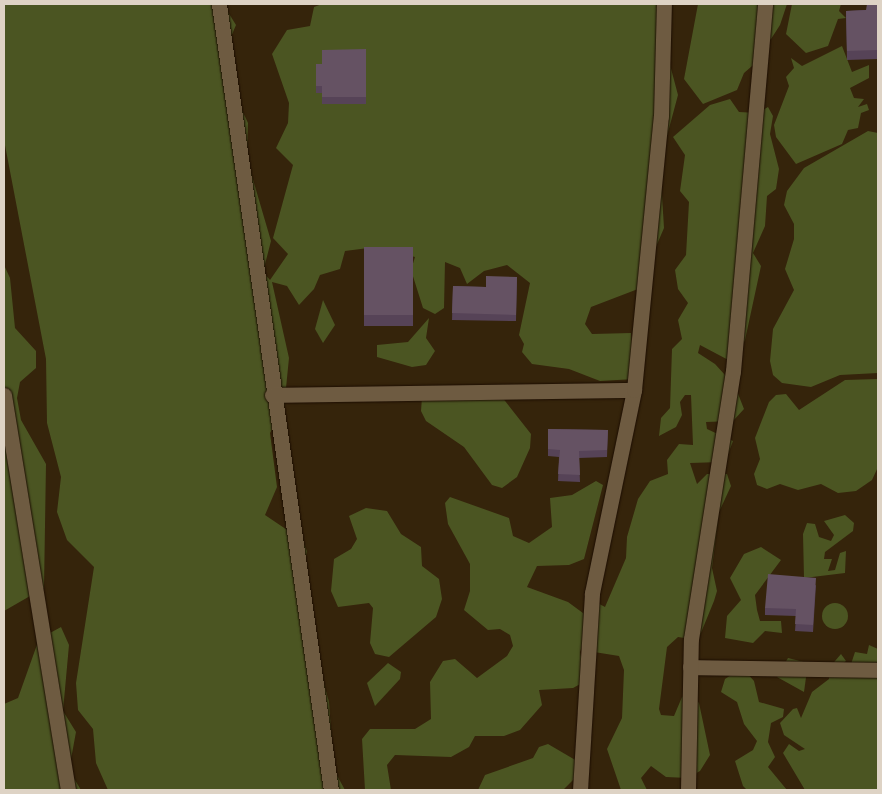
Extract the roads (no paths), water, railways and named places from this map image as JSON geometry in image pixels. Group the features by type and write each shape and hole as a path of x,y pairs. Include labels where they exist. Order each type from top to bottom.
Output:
{"street":[{"path":"219,4 272,395 331,790"},
{"path":"580,790 592,593 634,390 660,116 664,4"},
{"path":"688,790 690,667 733,371 765,4"},
{"path":"272,395 634,390"},
{"path":"4,396 68,790"},
{"path":"690,667 878,670"}]}
